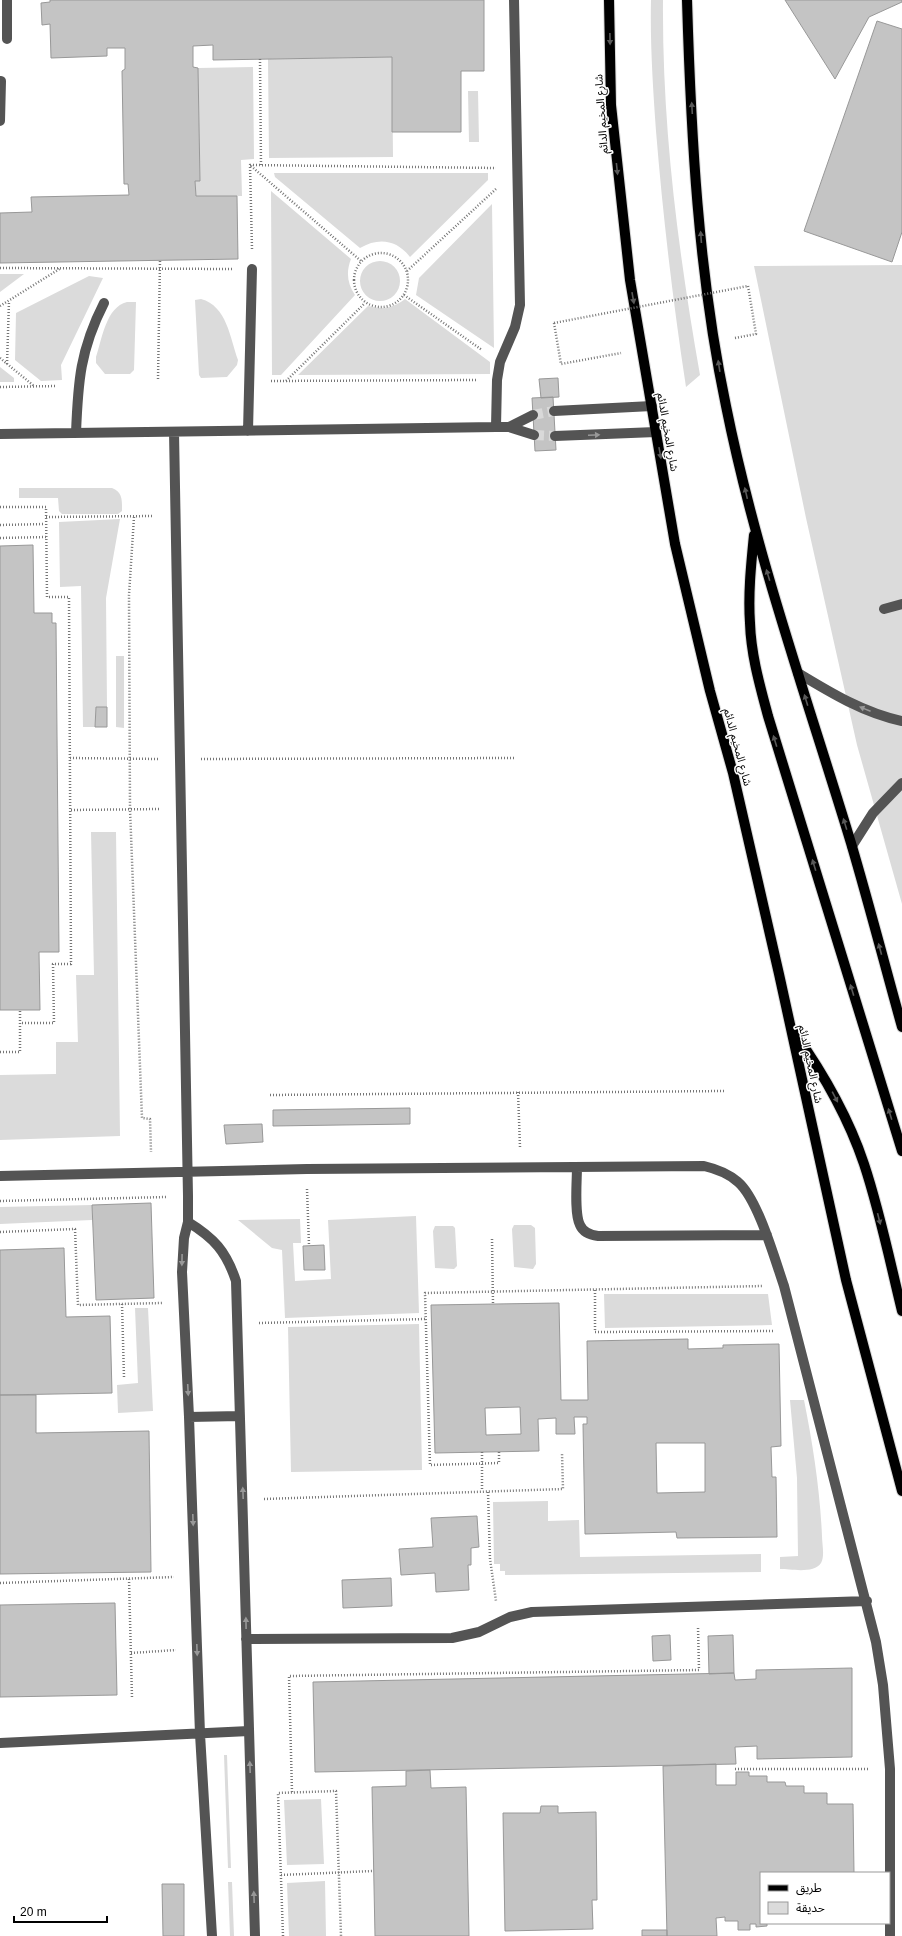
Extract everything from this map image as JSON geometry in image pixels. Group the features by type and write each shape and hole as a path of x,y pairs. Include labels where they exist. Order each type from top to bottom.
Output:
{"main road":[{"name":"شارع المخيم الدائم","path":"609,0 611,105 630,280 675,544 710,691 733,773 846,1280 902,1491"},
{"path":"687,0 694,138 704,269 725,404 754,531 852,846 902,1027"},
{"path":"754,531 749,578 750,625 756,671 770,724 902,1151"},
{"path":"791,1029 825,1080 852,1134 872,1192 902,1311"}],"lane":[{"path":"7,0 7,39"},
{"path":"496,427 497,380 500,362 515,327 520,305 514,0"},
{"path":"0,121 1,81"},
{"path":"248,431 252,269"},
{"path":"76,433 78,386 83,351 104,303"},
{"path":"554,411 652,406"},
{"path":"509,427 533,415"},
{"path":"0,434 509,427 534,435"},
{"path":"174,432 188,1196 188,1222 182,1255 200,1734 212,1936"},
{"path":"555,436 656,432"},
{"path":"884,609 902,604"},
{"path":"798,673 848,703 886,718 902,721"},
{"path":"852,846 873,813 902,783"},
{"path":"0,1176 307,1169 704,1166 717,1169 739,1182 747,1192 767,1234 784,1286 867,1601 876,1642 883,1685 890,1769 890,1936"},
{"path":"577,1167 578,1219 584,1231 591,1235 767,1234"},
{"path":"188,1222 205,1232 219,1245 229,1262 236,1281 255,1936"},
{"path":"189,1417 240,1416"},
{"path":"246,1639 452,1638 479,1632 521,1613 532,1612 867,1601"},
{"path":"0,1743 249,1731"}],"path":[{"path":"260,59 261,166"},
{"path":"250,165 518,168"},
{"path":"250,165 361,261"},
{"path":"0,268 252,269 250,165"},
{"path":"407,271 518,168"},
{"path":"383,253 397,258 407,271 408,284 404,295 393,305 379,308 365,303 355,290 354,275 361,261 367,256 383,253"},
{"path":"158,379 160,261"},
{"path":"0,306 61,268"},
{"path":"642,349 561,364 554,323 748,286 756,334"},
{"path":"404,295 500,362"},
{"path":"7,364 9,300"},
{"path":"285,381 365,303"},
{"path":"0,358 35,387"},
{"path":"249,382 497,380"},
{"path":"0,387 78,386"},
{"path":"0,507 46,507 47,597 68,597 72,964 53,964 54,1023 20,1023"},
{"path":"46,517 134,517 176,515"},
{"path":"134,517 129,595 130,809 142,1118 150,1119 152,1172"},
{"path":"0,525 46,524"},
{"path":"0,538 46,537"},
{"path":"70,758 181,760 515,758"},
{"path":"70,810 182,808"},
{"path":"0,1052 20,1052 20,1010"},
{"path":"270,1095 724,1090"},
{"path":"518,1092 520,1168"},
{"path":"307,1169 309,1245"},
{"path":"0,1201 188,1196"},
{"path":"0,1232 75,1229 78,1305 184,1303"},
{"path":"492,1239 493,1304"},
{"path":"499,1452 499,1463 430,1465 425,1293 784,1286"},
{"path":"595,1290 595,1332 796,1330"},
{"path":"122,1304 124,1377"},
{"path":"237,1324 426,1319"},
{"path":"482,1452 482,1491"},
{"path":"243,1499 563,1489 562,1453"},
{"path":"488,1492 492,1576 501,1621"},
{"path":"0,1583 195,1576"},
{"path":"129,1578 132,1698"},
{"path":"292,1792 290,1676 699,1670 698,1607"},
{"path":"131,1653 197,1649"},
{"path":"735,1769 890,1769"},
{"path":"282,1936 278,1793 336,1791 341,1936"},
{"path":"281,1875 373,1871"}],"green space":[{"path":"651,0 663,0 663,47 668,142 678,235 700,375 686,387 669,259 656,131 652,66"},
{"path":"392,57 393,157 269,158 268,59"},
{"path":"253,67 254,159 241,160 242,196 196,196 195,181 200,181 198,68"},
{"path":"468,91 478,91 479,142 469,142"},
{"path":"274,173 488,173 488,180 410,257 399,247 387,242 374,242 360,248 275,177"},
{"path":"271,191 351,259 348,268 348,277 350,286 355,295 281,375 272,375"},
{"path":"492,204 494,348 416,295 419,278"},
{"path":"384,261 391,264 397,270 400,281 399,289 391,298 384,301 376,301 369,298 361,289 360,277 363,270 372,262"},
{"path":"902,265 902,904 857,745 806,518 754,266"},
{"path":"0,274 24,274 0,292"},
{"path":"89,276 103,278 61,365 62,380 41,381 15,360 16,313"},
{"path":"201,299 217,308 230,333 238,360 237,365 227,377 201,378 199,375 195,300"},
{"path":"405,299 490,362 490,374 298,375 368,306 383,308 392,306"},
{"path":"127,302 136,302 134,370 130,374 105,374 96,363 96,357 103,333 114,310"},
{"path":"0,367 14,378 14,382 0,382"},
{"path":"19,488 112,488 120,494 122,500 122,511 118,514 62,514 59,511 58,498 19,498"},
{"path":"120,519 106,598 107,707 96,707 95,727 83,727 81,586 60,587 59,522"},
{"path":"116,656 124,656 124,728 116,727"},
{"path":"91,832 116,832 120,1136 0,1140 0,1075 56,1074 56,1042 78,1042 76,975 94,975"},
{"path":"92,1205 92,1220 0,1224 0,1207"},
{"path":"416,1216 419,1313 285,1318 282,1250 272,1248 238,1220 300,1219 301,1243 293,1243 295,1281 331,1279 328,1220"},
{"path":"514,1225 531,1225 535,1228 536,1264 533,1269 514,1267 512,1229"},
{"path":"435,1226 453,1226 455,1228 457,1266 454,1269 435,1268 433,1231"},
{"path":"604,1294 768,1294 772,1325 605,1328"},
{"path":"135,1308 148,1308 153,1411 118,1413 117,1385 138,1383"},
{"path":"419,1324 422,1470 291,1472 288,1327"},
{"path":"790,1400 804,1400 820,1502 823,1557 818,1566 808,1570 780,1569 780,1557 798,1556 797,1478"},
{"path":"548,1501 548,1521 579,1520 580,1557 761,1554 761,1572 505,1575 505,1571 500,1571 500,1564 494,1564 493,1502"},
{"path":"224,1755 227,1755 231,1868 228,1868"},
{"path":"321,1799 324,1864 287,1865 284,1800"},
{"path":"325,1881 326,1936 289,1936 287,1883"},
{"path":"228,1882 232,1882 234,1936 230,1936"}],"building":[{"path":"50,0 484,0 484,71 461,71 461,132 392,132 392,57 213,60 213,45 193,46 193,67 198,68 200,181 195,181 196,196 237,196 238,259 0,263 0,213 32,212 31,197 129,195 128,184 124,184 122,71 125,69 125,48 107,48 107,56 51,58 50,24 42,25 41,3 50,2"},
{"path":"785,0 902,0 902,2 869,17 835,79"},
{"path":"877,21 902,29 902,232 892,262 804,231"},
{"path":"558,378 559,397 541,398 539,379"},
{"path":"553,397 556,450 535,451 532,398"},
{"path":"33,545 34,613 52,613 52,623 56,623 59,952 39,952 40,1010 0,1010 0,546"},
{"path":"96,707 107,707 107,727 95,727"},
{"path":"410,1108 410,1124 273,1126 273,1110"},
{"path":"262,1124 263,1142 226,1144 224,1125"},
{"path":"151,1203 154,1298 96,1300 92,1205"},
{"path":"324,1245 325,1270 304,1270 303,1246"},
{"path":"64,1248 66,1317 110,1316 112,1393 0,1395 0,1250"},
{"path":"559,1303 561,1400 588,1400 587,1341 688,1339 688,1349 723,1348 723,1345 779,1344 781,1446 771,1447 772,1477 776,1477 777,1537 677,1538 676,1532 585,1534 583,1424 587,1424 587,1417 574,1417 575,1434 556,1434 556,1418 538,1419 539,1451 435,1453 431,1305","holes":["520,1407 521,1434 486,1435 485,1408","656,1443 705,1443 705,1492 657,1493"]},
{"path":"0,1395 36,1395 36,1433 149,1431 151,1572 0,1574"},
{"path":"477,1516 479,1547 471,1548 471,1565 468,1565 469,1590 436,1592 435,1573 401,1575 399,1549 433,1547 431,1518"},
{"path":"391,1578 392,1606 343,1608 342,1580"},
{"path":"115,1603 117,1695 0,1697 0,1605"},
{"path":"670,1635 671,1660 653,1661 652,1636"},
{"path":"733,1635 734,1673 709,1674 708,1636"},
{"path":"852,1668 852,1757 757,1759 757,1746 735,1747 736,1764 315,1772 313,1682 734,1673 735,1680 756,1679 756,1670"},
{"path":"716,1764 716,1785 736,1785 736,1772 749,1772 749,1776 767,1776 767,1782 785,1782 786,1786 804,1786 804,1793 827,1793 827,1804 853,1804 854,1872 760,1872 760,1924 767,1924 767,1926 756,1927 756,1924 750,1924 750,1930 738,1930 738,1921 725,1921 725,1917 716,1918 717,1936 667,1936 663,1766"},
{"path":"430,1770 431,1788 466,1787 469,1936 375,1936 372,1787 406,1786 406,1771"},
{"path":"541,1806 558,1806 558,1813 596,1812 597,1900 592,1900 593,1929 505,1931 503,1813 540,1813"},
{"path":"162,1884 184,1884 184,1936 163,1936"},
{"path":"642,1930 667,1930 667,1936 642,1936"}],"tunnel":[{"path":"533,415 554,411"},
{"path":"534,435 555,436"}]}
